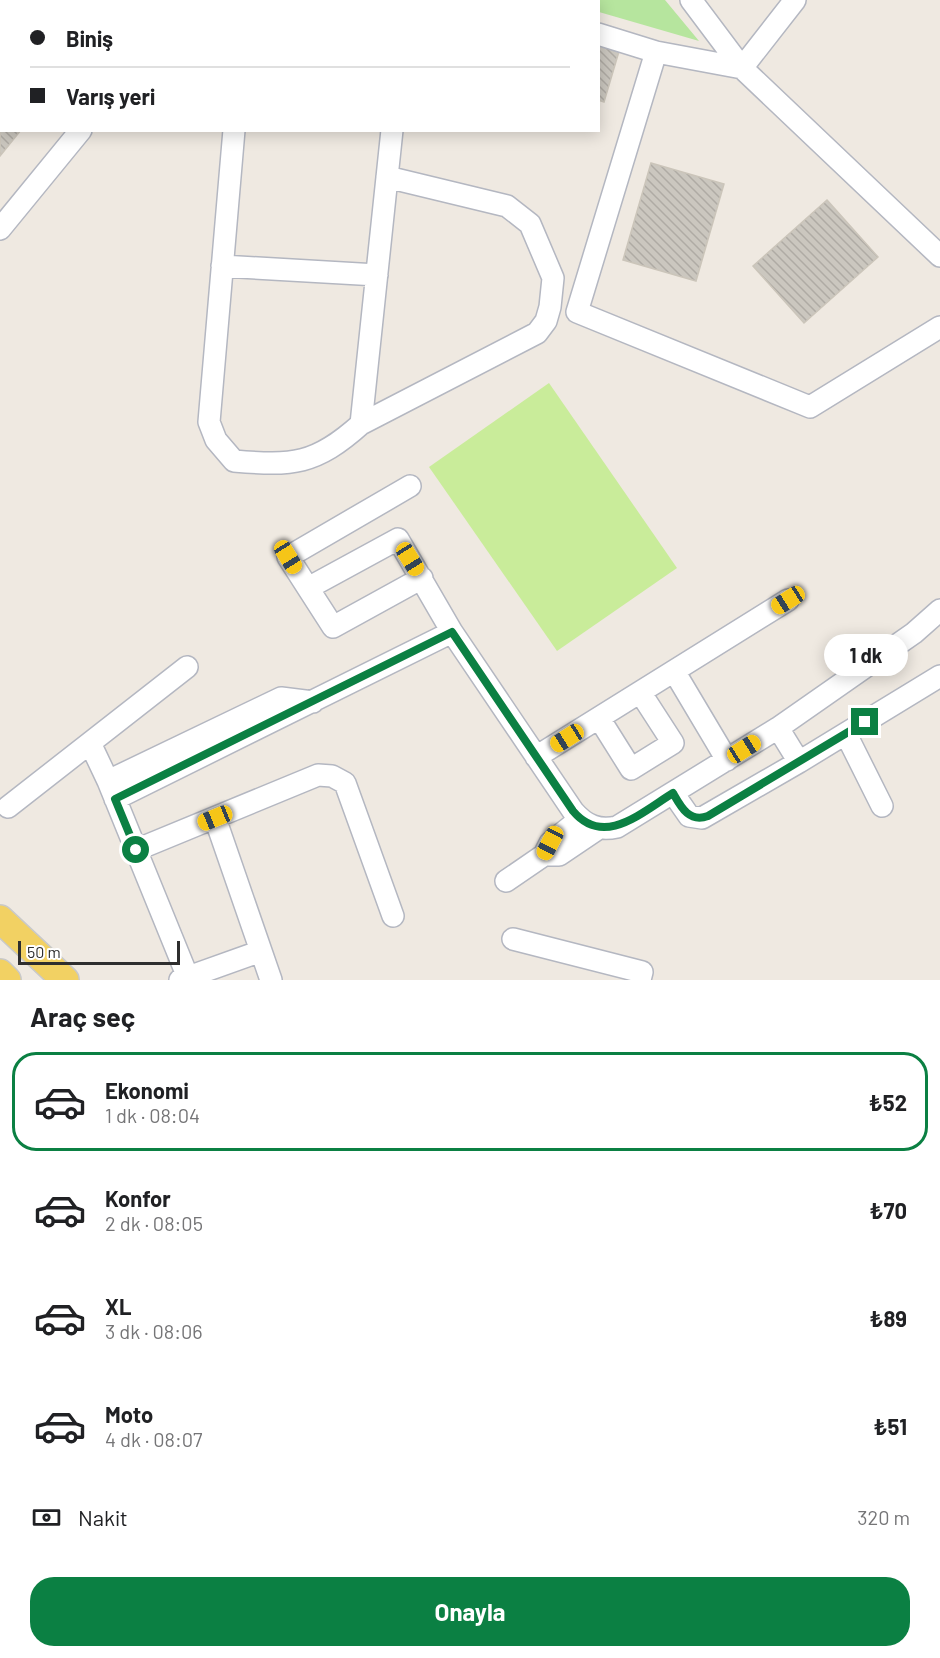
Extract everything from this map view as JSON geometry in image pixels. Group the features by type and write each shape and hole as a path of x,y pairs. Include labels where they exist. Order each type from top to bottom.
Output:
{"main road":[{"path":"0,919 65,980"},
{"path":"0,973 7,980"}],"street":[{"path":"692,0 742,68 940,256"},
{"path":"742,68 795,0"},
{"path":"600,35 656,52 742,68"},
{"path":"656,52 577,312 810,407 919,343 940,327"},
{"path":"0,229 79,132"},
{"path":"234,132 209,422 216,440 234,461 274,464 303,461 337,445 361,424 537,333 546,321 553,278 530,224 507,206 387,177"},
{"path":"361,424 392,132"},
{"path":"222,266 376,275"},
{"path":"410,486 288,557 333,627 423,578"},
{"path":"308,588 398,539 423,578 452,632 537,757 590,824"},
{"path":"537,757 788,600"},
{"path":"506,880 543,855 550,843 590,824 617,827 727,760 778,728 914,633 940,609"},
{"path":"112,790 281,698 313,702 452,632"},
{"path":"8,807 187,667"},
{"path":"674,671 727,760"},
{"path":"673,793 689,816 702,818 940,676"},
{"path":"598,718 631,769 673,743 640,692"},
{"path":"778,728 799,762"},
{"path":"846,734 882,806"},
{"path":"90,743 112,790 186,979 261,951"},
{"path":"136,850 318,776 339,779 345,783 393,916"},
{"path":"215,818 271,980"},
{"path":"513,939 642,972 640,980"}],"green space":[{"path":"600,0 665,0 699,41 600,12"},
{"path":"549,383 677,568 557,651 429,467"}],"building":[{"path":"600,43 620,48 604,102 600,101"},
{"path":"0,132 19,132 0,156"},
{"path":"651,163 724,184 696,281 623,260"},
{"path":"827,200 878,257 804,323 753,266"}],"route":[{"path":"136,850 115,799 452,632 573,811 589,825 599,828 617,827 673,793 689,816 696,818 708,816 865,722"}]}
